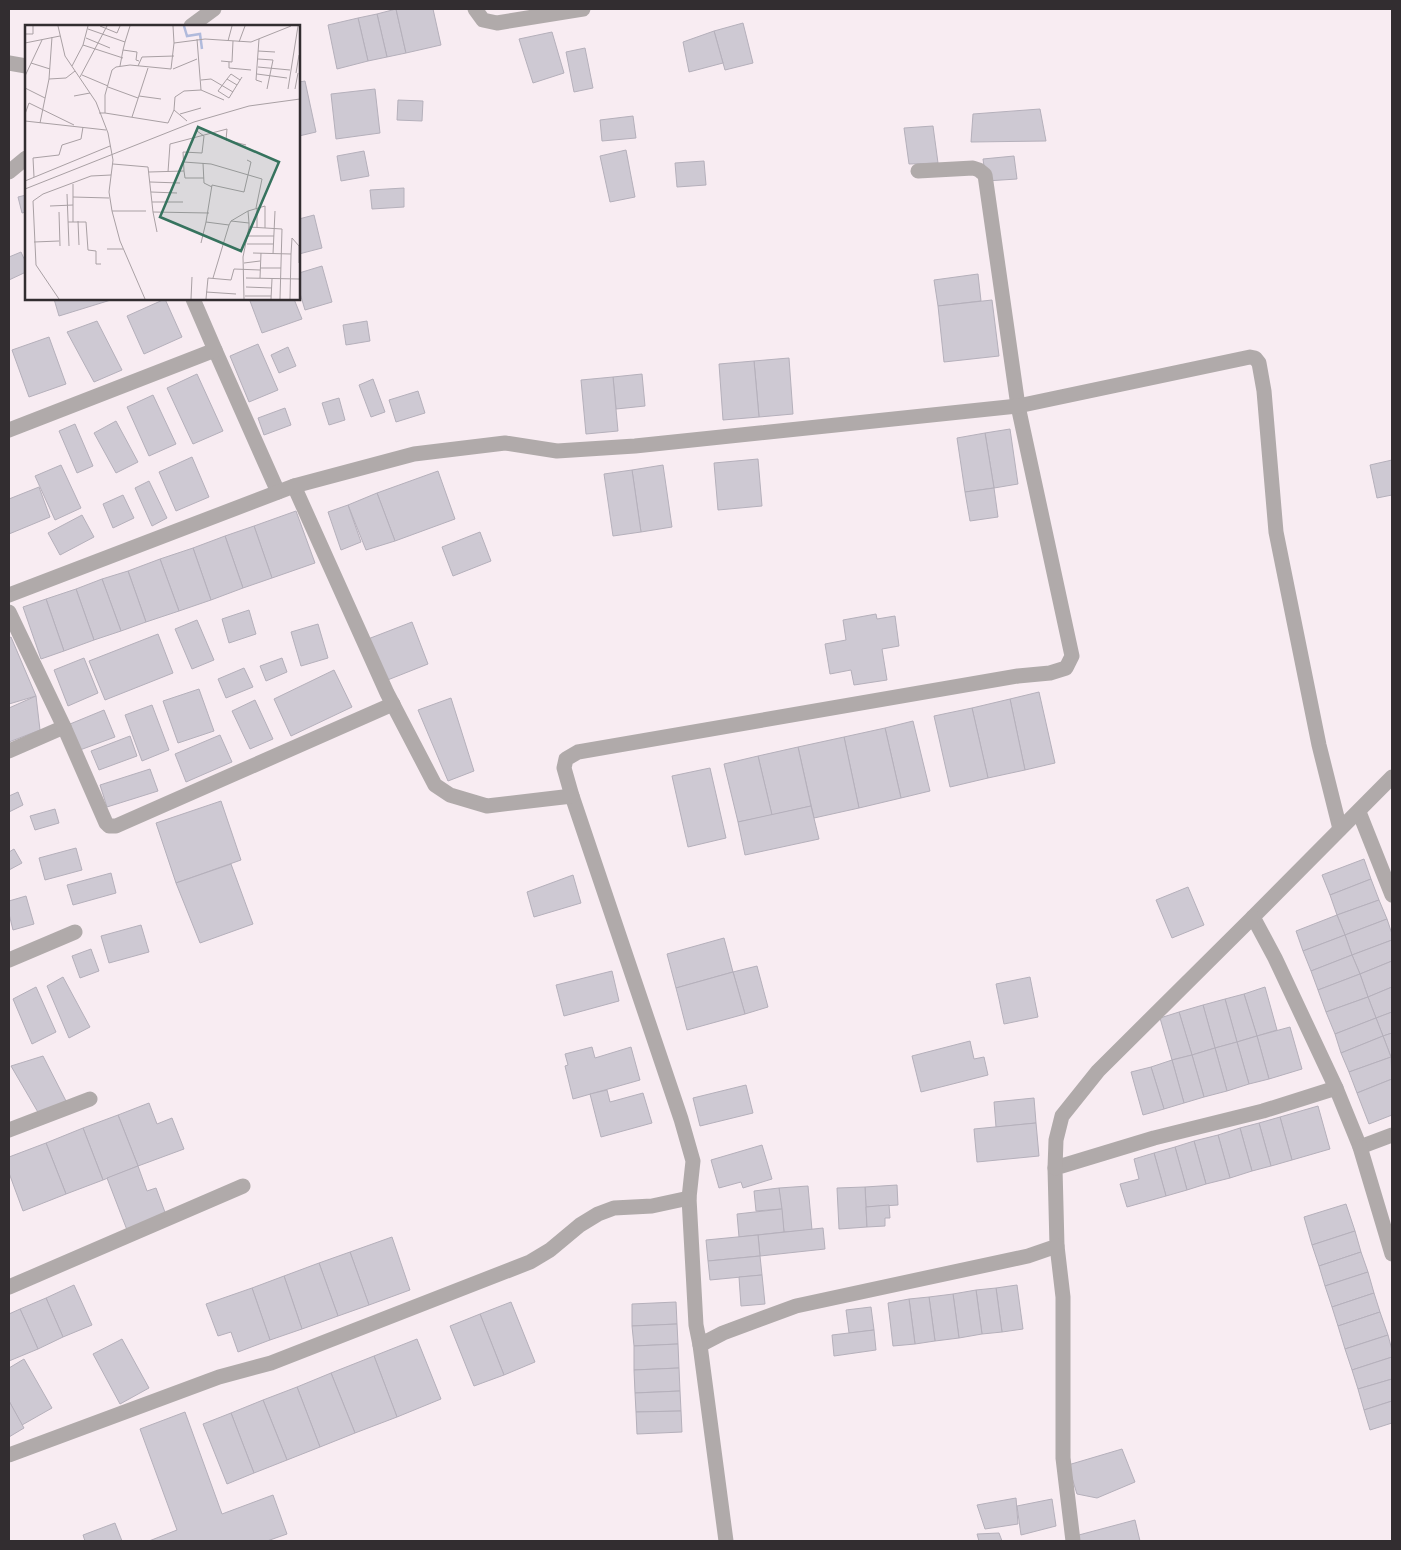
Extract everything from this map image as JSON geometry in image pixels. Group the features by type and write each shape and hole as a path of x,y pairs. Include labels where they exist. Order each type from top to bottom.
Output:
{"street":[{"path":"192,25 214,9"},
{"path":"475,9 483,20 496,24 582,9"},
{"path":"9,63 25,66"},
{"path":"9,172 25,159"},
{"path":"726,1541 696,1325 689,1198 693,1161 564,768 566,759 578,752 1050,672 1066,668 1071,662 1071,650 1018,406 984,175 979,170 973,168 918,171"},
{"path":"193,300 278,492"},
{"path":"9,430 215,350"},
{"path":"9,596 294,486 414,454 504,443 557,451 634,446 1018,406 1250,357 1257,360 1264,391 1276,532 1319,745 1340,829"},
{"path":"294,486 393,704 436,785 450,795 487,806 572,796"},
{"path":"9,612 64,727 106,823 112,826 116,826 393,704"},
{"path":"9,751 64,727"},
{"path":"1073,1541 1063,1458 1063,1297 1057,1246 1056,1140 1062,1116 1098,1071 1392,777"},
{"path":"1359,812 1392,895"},
{"path":"1253,917 1275,958 1336,1088 1360,1148 1392,1254"},
{"path":"9,960 75,932"},
{"path":"1055,1168 1154,1138 1263,1111 1336,1088"},
{"path":"9,1130 90,1099"},
{"path":"1360,1148 1392,1135"},
{"path":"9,1287 243,1186"},
{"path":"9,1455 204,1382 271,1362 522,1266 550,1250 580,1225 598,1214 614,1208 652,1206 689,1198"},
{"path":"700,1345 722,1333 796,1306 1028,1256 1057,1246"}],"building":[{"path":"396,9 406,53 387,57 377,14"},
{"path":"396,9 433,9 441,45 406,53"},
{"path":"377,14 387,57 368,61 358,18"},
{"path":"358,18 368,61 337,69 328,25"},
{"path":"743,23 753,63 725,70 714,31"},
{"path":"714,31 723,63 689,72 683,42"},
{"path":"552,32 564,73 533,83 519,39"},
{"path":"585,48 593,88 574,92 566,52"},
{"path":"305,81 316,132 300,136 300,82"},
{"path":"375,89 380,133 336,139 331,94"},
{"path":"398,100 423,101 422,121 397,120"},
{"path":"1040,109 1046,141 971,142 973,114"},
{"path":"633,116 636,138 602,141 600,120"},
{"path":"933,126 938,163 909,164 904,128"},
{"path":"626,150 635,197 610,202 600,156"},
{"path":"364,151 369,176 341,181 337,156"},
{"path":"1014,156 1017,179 986,181 983,159"},
{"path":"704,161 706,185 677,187 675,163"},
{"path":"404,188 404,207 372,209 370,190"},
{"path":"25,195 25,212 22,213 18,197"},
{"path":"314,215 322,248 300,254 300,219"},
{"path":"21,252 25,261 25,272 9,280 9,257"},
{"path":"322,266 332,302 305,310 300,293 300,273"},
{"path":"978,274 981,301 938,306 934,280"},
{"path":"54,300 111,300 59,316"},
{"path":"165,300 182,337 144,354 127,316"},
{"path":"294,300 302,319 262,333 250,301"},
{"path":"992,300 999,356 944,362 938,306"},
{"path":"97,321 122,370 94,382 67,332"},
{"path":"367,321 370,341 346,345 343,325"},
{"path":"49,337 66,384 29,397 12,350"},
{"path":"258,344 278,390 249,402 230,356"},
{"path":"288,347 296,366 279,373 271,355"},
{"path":"789,358 793,414 759,417 754,361"},
{"path":"754,361 759,417 723,420 719,364"},
{"path":"197,374 223,431 193,444 167,388"},
{"path":"642,374 645,406 616,409 613,377"},
{"path":"613,377 618,431 586,434 581,380"},
{"path":"373,379 385,412 371,417 359,385"},
{"path":"418,391 425,413 396,422 389,400"},
{"path":"153,395 176,444 149,456 127,407"},
{"path":"339,398 345,420 329,425 322,403"},
{"path":"285,408 291,425 264,435 258,418"},
{"path":"116,421 138,462 116,473 94,433"},
{"path":"75,424 93,466 77,473 59,431"},
{"path":"1010,429 1018,484 994,488 985,433"},
{"path":"985,433 994,488 965,492 957,438"},
{"path":"192,457 209,497 176,511 159,472"},
{"path":"758,459 762,506 718,510 714,463"},
{"path":"1392,460 1392,495 1377,498 1370,465"},
{"path":"61,465 81,508 55,520 35,476"},
{"path":"663,465 672,527 641,532 632,470"},
{"path":"632,470 641,532 613,536 604,474"},
{"path":"438,471 455,519 395,541 377,493"},
{"path":"149,481 167,518 152,526 135,488"},
{"path":"39,487 50,517 9,534 9,499"},
{"path":"994,488 998,517 970,521 965,492"},
{"path":"377,493 395,541 366,550 348,505"},
{"path":"123,495 134,518 113,528 103,504"},
{"path":"348,505 361,542 341,550 328,512"},
{"path":"296,511 315,563 272,578 254,526"},
{"path":"82,515 94,537 60,555 48,533"},
{"path":"254,526 272,578 243,588 225,536"},
{"path":"480,532 491,561 453,576 442,547"},
{"path":"225,536 243,588 211,600 193,548"},
{"path":"193,548 211,600 179,611 160,559"},
{"path":"160,559 179,611 146,622 128,571"},
{"path":"128,571 146,622 121,631 102,579"},
{"path":"102,579 121,631 94,640 76,589"},
{"path":"76,589 94,640 64,651 46,599"},
{"path":"46,599 64,651 41,659 23,607"},
{"path":"249,610 256,634 229,643 222,619"},
{"path":"876,614 877,619 895,616 899,646 882,649 887,680 854,685 851,670 830,674 825,644 846,640 843,620"},
{"path":"197,620 214,660 192,669 175,629"},
{"path":"412,622 428,664 385,681 368,639"},
{"path":"318,624 328,658 301,666 291,632"},
{"path":"158,634 173,673 105,700 89,661"},
{"path":"11,637 36,696 9,704 9,638"},
{"path":"84,658 98,693 68,706 54,670"},
{"path":"282,658 287,672 266,681 260,666"},
{"path":"244,668 253,687 226,698 218,679"},
{"path":"334,670 352,707 291,736 274,699"},
{"path":"199,689 214,731 178,743 163,701"},
{"path":"1039,692 1055,763 1025,770 1010,699"},
{"path":"36,696 40,730 9,742 9,708"},
{"path":"451,698 474,771 448,781 418,710"},
{"path":"1010,699 1025,770 988,778 972,708"},
{"path":"255,700 273,739 250,749 232,711"},
{"path":"152,705 169,750 142,761 125,715"},
{"path":"972,708 988,778 950,787 934,716"},
{"path":"104,710 115,737 80,750 70,724"},
{"path":"913,721 930,791 901,798 885,728"},
{"path":"885,728 901,798 859,808 844,737"},
{"path":"220,735 232,762 186,782 175,754"},
{"path":"130,736 137,756 99,770 91,751"},
{"path":"844,737 859,808 814,818 798,747"},
{"path":"798,747 811,806 772,815 758,756"},
{"path":"758,756 772,815 738,822 724,764"},
{"path":"710,768 726,838 688,847 672,776"},
{"path":"150,769 158,791 107,807 100,785"},
{"path":"18,792 23,805 9,812 9,796"},
{"path":"221,801 241,860 176,883 156,823"},
{"path":"811,806 819,839 745,855 738,822"},
{"path":"55,809 59,823 35,830 30,816"},
{"path":"76,848 82,870 45,880 39,858"},
{"path":"14,849 22,863 9,870 9,852"},
{"path":"1364,859 1371,879 1330,895 1322,875"},
{"path":"231,864 253,924 200,943 176,883"},
{"path":"111,873 116,893 73,905 67,885"},
{"path":"573,875 581,903 534,917 527,892"},
{"path":"1371,879 1379,900 1337,915 1330,895"},
{"path":"1188,887 1204,925 1172,938 1156,900"},
{"path":"26,896 34,924 13,930 9,914 9,901"},
{"path":"1379,900 1387,919 1345,935 1337,915"},
{"path":"1337,915 1345,935 1303,951 1296,931"},
{"path":"1387,919 1392,940 1352,955 1345,935"},
{"path":"141,925 149,952 109,963 101,936"},
{"path":"1345,935 1352,955 1311,971 1303,951"},
{"path":"724,938 733,972 676,988 667,954"},
{"path":"1392,940 1392,961 1360,974 1352,955"},
{"path":"91,949 99,971 80,978 72,956"},
{"path":"1352,955 1360,974 1318,990 1311,971"},
{"path":"1392,961 1392,987 1368,997 1360,974"},
{"path":"757,966 768,1007 745,1014 733,972"},
{"path":"612,971 619,1001 564,1016 556,985"},
{"path":"733,972 745,1014 687,1030 676,988"},
{"path":"1360,974 1368,997 1326,1012 1318,990"},
{"path":"63,977 90,1027 69,1038 47,986"},
{"path":"1030,977 1038,1017 1004,1024 996,984"},
{"path":"36,987 56,1032 32,1044 13,999"},
{"path":"1265,987 1277,1030 1257,1036 1244,994"},
{"path":"1392,987 1392,1012 1376,1018 1368,997"},
{"path":"1244,994 1257,1036 1237,1042 1225,999"},
{"path":"1368,997 1376,1018 1335,1034 1326,1012"},
{"path":"1225,999 1237,1042 1215,1048 1203,1005"},
{"path":"1203,1005 1215,1048 1192,1055 1179,1012"},
{"path":"1179,1012 1192,1055 1172,1060 1160,1018"},
{"path":"1392,1012 1392,1033 1383,1036 1376,1018"},
{"path":"1376,1018 1383,1036 1341,1053 1335,1034"},
{"path":"1290,1027 1302,1069 1269,1079 1257,1036"},
{"path":"1392,1033 1392,1056 1391,1057 1383,1036"},
{"path":"1257,1036 1269,1079 1249,1084 1237,1042"},
{"path":"1383,1036 1391,1057 1349,1072 1341,1053"},
{"path":"970,1041 974,1059 984,1057 988,1075 921,1092 912,1056"},
{"path":"1237,1042 1249,1084 1227,1091 1215,1048"},
{"path":"592,1047 595,1058 631,1047 640,1080 573,1099 565,1066 568,1065 565,1054"},
{"path":"1215,1048 1227,1091 1204,1097 1192,1055"},
{"path":"1192,1055 1204,1097 1184,1103 1172,1060"},
{"path":"43,1056 66,1101 39,1114 11,1066"},
{"path":"1391,1057 1392,1079 1357,1093 1349,1072"},
{"path":"1172,1060 1184,1103 1164,1109 1151,1067"},
{"path":"1151,1067 1164,1109 1143,1115 1131,1072"},
{"path":"1392,1079 1392,1115 1369,1124 1357,1093"},
{"path":"746,1085 753,1113 700,1126 693,1098"},
{"path":"607,1090 610,1102 643,1093 652,1123 601,1137 590,1094"},
{"path":"1034,1098 1036,1123 996,1127 994,1102"},
{"path":"149,1103 157,1124 172,1118 184,1149 138,1166 118,1115"},
{"path":"1318,1106 1330,1149 1292,1160 1280,1117"},
{"path":"118,1115 138,1166 103,1180 83,1128"},
{"path":"1280,1117 1292,1160 1271,1166 1259,1123"},
{"path":"1036,1123 1039,1156 977,1162 974,1129"},
{"path":"1259,1123 1271,1166 1252,1171 1240,1128"},
{"path":"83,1128 103,1180 66,1194 46,1143"},
{"path":"1240,1128 1252,1171 1230,1178 1218,1135"},
{"path":"1218,1135 1230,1178 1206,1184 1194,1141"},
{"path":"1194,1141 1206,1184 1187,1190 1175,1147"},
{"path":"46,1143 66,1194 23,1211 9,1173 9,1157"},
{"path":"762,1145 772,1179 743,1188 741,1182 719,1188 711,1160"},
{"path":"1175,1147 1187,1190 1166,1196 1154,1153"},
{"path":"1154,1153 1166,1196 1127,1207 1120,1184 1139,1179 1134,1159"},
{"path":"138,1166 147,1191 156,1188 166,1215 127,1230 107,1178"},
{"path":"897,1185 898,1205 866,1207 865,1187"},
{"path":"808,1186 812,1230 784,1232 779,1188"},
{"path":"865,1187 867,1227 839,1229 837,1188"},
{"path":"779,1188 782,1209 756,1211 754,1191"},
{"path":"1346,1204 1355,1231 1312,1245 1304,1217"},
{"path":"889,1205 890,1218 885,1218 885,1226 867,1227 866,1207"},
{"path":"782,1209 784,1232 739,1237 737,1214"},
{"path":"823,1228 825,1249 760,1256 758,1235"},
{"path":"1355,1231 1361,1252 1319,1266 1312,1245"},
{"path":"758,1235 760,1256 708,1261 706,1240"},
{"path":"392,1237 410,1290 369,1305 350,1252"},
{"path":"350,1252 369,1305 338,1316 319,1263"},
{"path":"1361,1252 1368,1272 1325,1286 1319,1266"},
{"path":"760,1256 762,1275 710,1280 708,1261"},
{"path":"319,1263 338,1316 302,1329 284,1276"},
{"path":"1368,1272 1374,1293 1332,1307 1325,1286"},
{"path":"762,1275 765,1304 741,1306 739,1277"},
{"path":"284,1276 302,1329 270,1340 252,1288"},
{"path":"74,1285 92,1325 63,1337 46,1298"},
{"path":"1017,1285 1023,1329 1002,1332 996,1288"},
{"path":"252,1288 270,1340 238,1352 231,1332 218,1336 206,1304"},
{"path":"996,1288 1002,1332 982,1334 976,1290"},
{"path":"976,1290 982,1334 959,1338 953,1294"},
{"path":"1374,1293 1380,1312 1338,1326 1332,1307"},
{"path":"953,1294 959,1338 935,1341 929,1297"},
{"path":"929,1297 935,1341 915,1344 909,1299"},
{"path":"46,1298 63,1337 38,1349 20,1309"},
{"path":"909,1299 915,1344 893,1346 888,1303"},
{"path":"511,1302 535,1362 504,1375 480,1314"},
{"path":"676,1302 677,1324 632,1326 632,1304"},
{"path":"871,1307 874,1330 849,1333 846,1310"},
{"path":"20,1309 38,1349 9,1361 9,1314"},
{"path":"1380,1312 1388,1335 1345,1349 1338,1326"},
{"path":"480,1314 504,1375 474,1386 450,1326"},
{"path":"677,1324 678,1344 634,1346 632,1326"},
{"path":"874,1330 876,1350 834,1356 832,1335"},
{"path":"1388,1335 1392,1357 1352,1370 1345,1349"},
{"path":"122,1339 149,1388 120,1404 93,1354"},
{"path":"417,1339 441,1399 397,1417 374,1356"},
{"path":"678,1344 679,1368 634,1370 634,1346"},
{"path":"374,1356 397,1417 355,1433 331,1373"},
{"path":"1392,1357 1392,1379 1358,1389 1352,1370"},
{"path":"24,1359 52,1408 22,1425 9,1401 9,1368"},
{"path":"679,1368 680,1391 635,1393 634,1370"},
{"path":"331,1373 355,1433 320,1447 297,1387"},
{"path":"1392,1379 1392,1401 1364,1410 1358,1389"},
{"path":"297,1387 320,1447 287,1460 263,1400"},
{"path":"680,1391 681,1411 636,1412 635,1393"},
{"path":"263,1400 287,1460 254,1473 231,1413"},
{"path":"9,1401 24,1428 9,1437"},
{"path":"1392,1401 1392,1423 1370,1430 1364,1410"},
{"path":"681,1411 682,1432 637,1434 636,1412"},
{"path":"185,1412 222,1514 273,1495 287,1534 267,1541 149,1541 177,1530 140,1429"},
{"path":"231,1413 254,1473 227,1484 203,1424"},
{"path":"1122,1449 1135,1482 1097,1498 1077,1494 1068,1465"},
{"path":"1016,1498 1018,1524 985,1529 977,1505"},
{"path":"1052,1499 1056,1526 1021,1535 1017,1506"},
{"path":"1135,1520 1140,1541 1077,1541 1075,1536"},
{"path":"115,1523 122,1541 85,1541 83,1535"},
{"path":"999,1533 1002,1541 979,1541 977,1534"}]}
